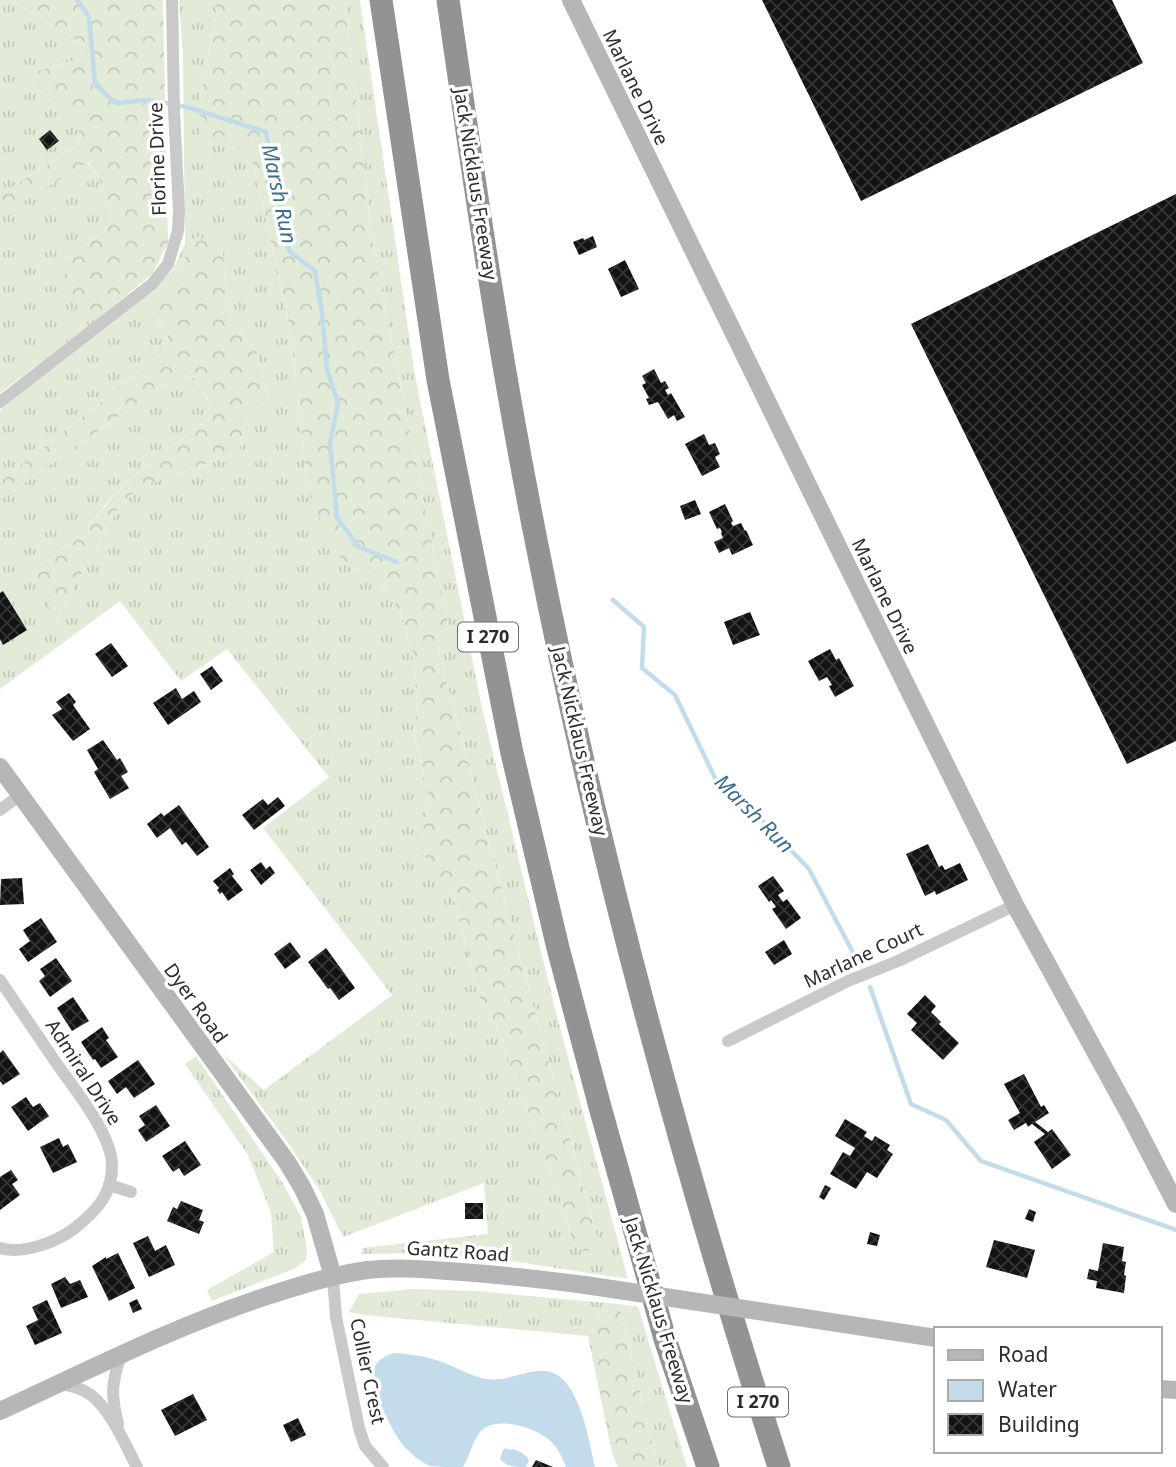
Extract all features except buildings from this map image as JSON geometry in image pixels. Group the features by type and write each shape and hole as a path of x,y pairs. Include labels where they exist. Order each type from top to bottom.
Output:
{"highway":[{"name":"Jack Nicklaus Freeway","path":"381,0 438,380 512,753 558,948 600,1107 665,1339 708,1467"},
{"name":"Jack Nicklaus Freeway","path":"448,0 504,364 537,545 578,740 667,1098 737,1337 779,1467"}],"street":[{"name":"Florine Drive","path":"0,402 152,284 169,264 178,231 179,211 172,0"},
{"name":"Marlane Drive","path":"570,0 1015,905 1176,1204"},
{"name":"Dyer Road","path":"0,767 287,1162 315,1214 333,1277"},
{"path":"0,810 20,795"},
{"name":"Marlane Court","path":"728,1041 848,981 898,961 1015,905"},
{"name":"Admiral Drive","path":"0,980 100,1127 112,1164 109,1185"},
{"path":"0,1250 28,1250 73,1229 102,1203 109,1185 131,1192"},
{"name":"Gantz Road","path":"0,1411 229,1309 299,1285 367,1270 392,1268 531,1277 934,1338"},
{"name":"Collier Crest","path":"333,1277 336,1317 359,1428 365,1446 383,1467"},
{"path":"121,1355 111,1392 121,1435"},
{"path":"59,1384 74,1386 93,1396 109,1416 138,1467"}],"green space":[{"path":"0,0 163,0 168,243 152,274 98,319 81,311 64,285 66,260 109,227 110,208 99,178 88,162 9,210 0,199 0,195 75,147 81,137 73,120 32,83 37,71 82,58 84,45 17,4"},
{"path":"179,0 213,0 217,12 200,100 249,149 290,328 308,490 350,567 375,575 400,611 412,652 418,711 413,727 429,801 421,840 452,893 479,997 495,1023 562,1202 573,1246 598,1240 435,638 448,625 372,240 345,0 360,0 414,370 482,708 554,1005 628,1279 492,1258 427,1253 362,1254 362,1248 488,1234 484,1183 343,1237 319,1189 223,1054 264,1090 392,995 263,828 329,777 227,649 181,681 120,601 0,689 0,500 179,374 194,378 210,404 210,417 134,476 108,501 85,531 34,570 51,596 55,622 120,505 140,487 239,452 245,419 268,398 257,353 230,319 222,247 195,237 179,271 145,302 168,335 165,351 0,482 0,410 143,297 173,269 185,244 183,56"},
{"path":"213,0 345,0 372,240 448,625 435,638 598,1241 586,1253 573,1246 562,1202 495,1023 479,997 452,893 432,879 421,840 429,801 413,727 418,711 412,652 400,611 375,575 350,567 332,548 308,490 290,328 249,150 201,136 200,100 217,12"},
{"path":"0,1 17,4 84,45 82,58 37,71 32,83 73,120 81,137 75,147 0,195"},
{"path":"87,162 99,178 110,208 109,227 66,260 98,319 0,393 0,199 9,210"},
{"path":"195,236 222,247 230,319 257,353 268,398 245,419 239,452 140,487 120,505 55,622 46,623 51,596 35,584 34,570 85,531 134,476 210,417 210,403 194,378 179,374 0,500 0,482 165,351 168,335 145,302 179,271"},
{"path":"196,1056 282,1182 301,1217 307,1250 306,1260 294,1269 212,1301 207,1290 274,1252 271,1213 248,1155 185,1064"},
{"path":"414,1289 476,1291 619,1304 602,1312 588,1336 349,1312 359,1294"},
{"path":"619,1304 638,1307 687,1467 658,1467"},
{"path":"619,1304 658,1467 618,1467 612,1453 588,1336 602,1312"}],"water":[{"path":"394,1353 430,1358 487,1379 502,1379 539,1371 557,1375 567,1384 581,1410 595,1467 566,1467 557,1448 548,1439 533,1430 505,1424 495,1424 480,1432 463,1467 426,1464 400,1441 386,1417 375,1386 373,1377 377,1364"},
{"path":"506,1448 526,1456 529,1460 526,1467 505,1464 500,1459"}],"waterway":[{"name":"Marsh Run","path":"77,0 89,17 95,84 115,103 148,100 187,107 266,132 289,251 315,271 327,370 338,403 330,443 337,518 359,547 397,562"},
{"name":"Marsh Run","path":"613,600 644,627 642,668 675,695 716,780 758,816 809,869 859,964"},
{"name":"Marsh Run","path":"870,987 911,1104 946,1120 981,1161 1176,1230"}]}
